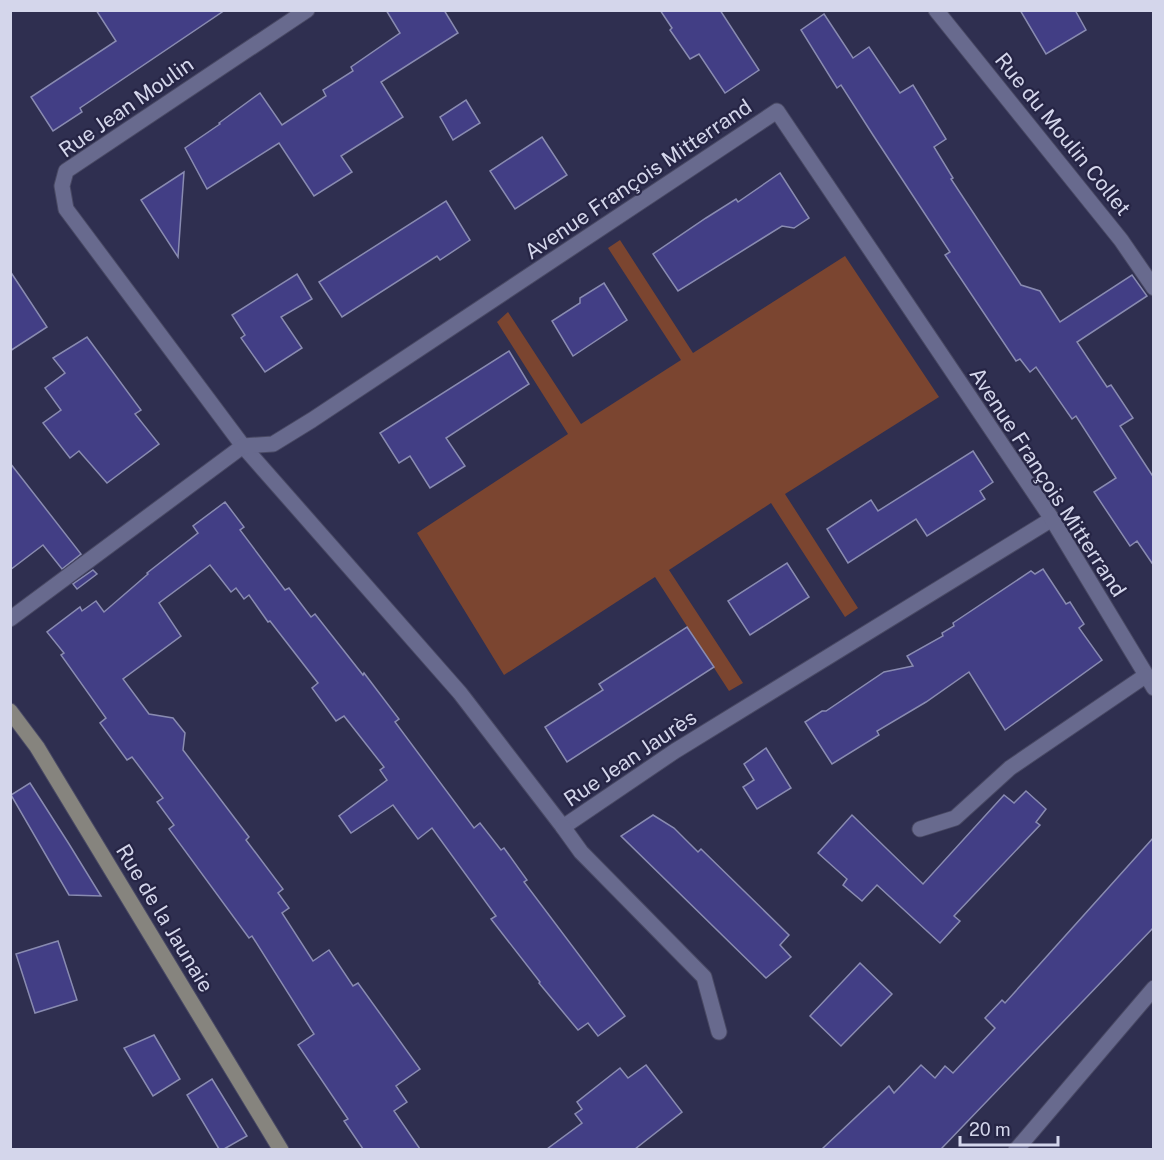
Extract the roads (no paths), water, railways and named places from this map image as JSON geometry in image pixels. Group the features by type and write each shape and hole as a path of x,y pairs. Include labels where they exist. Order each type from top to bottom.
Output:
{"main road":[{"name":"Rue de la Jaunaie","path":"10,711 37,747 281,1149"}],"street":[{"name":"Rue Jean Moulin","path":"243,446 66,209 62,186 66,171 307,10"},
{"name":"Rue du Moulin Collet","path":"936,10 1121,240 1154,288"},
{"name":"Avenue François Mitterrand","path":"243,446 273,444 312,420 777,111 1052,519 1149,682"},
{"path":"10,619 243,446"},
{"name":"Rue Jean Jaurès","path":"243,446 460,693 563,827 675,751 1052,519"},
{"path":"920,829 955,818 1010,768 1149,682"},
{"path":"563,827 582,852 704,977 719,1032"},
{"path":"1016,1149 1154,988"}]}
